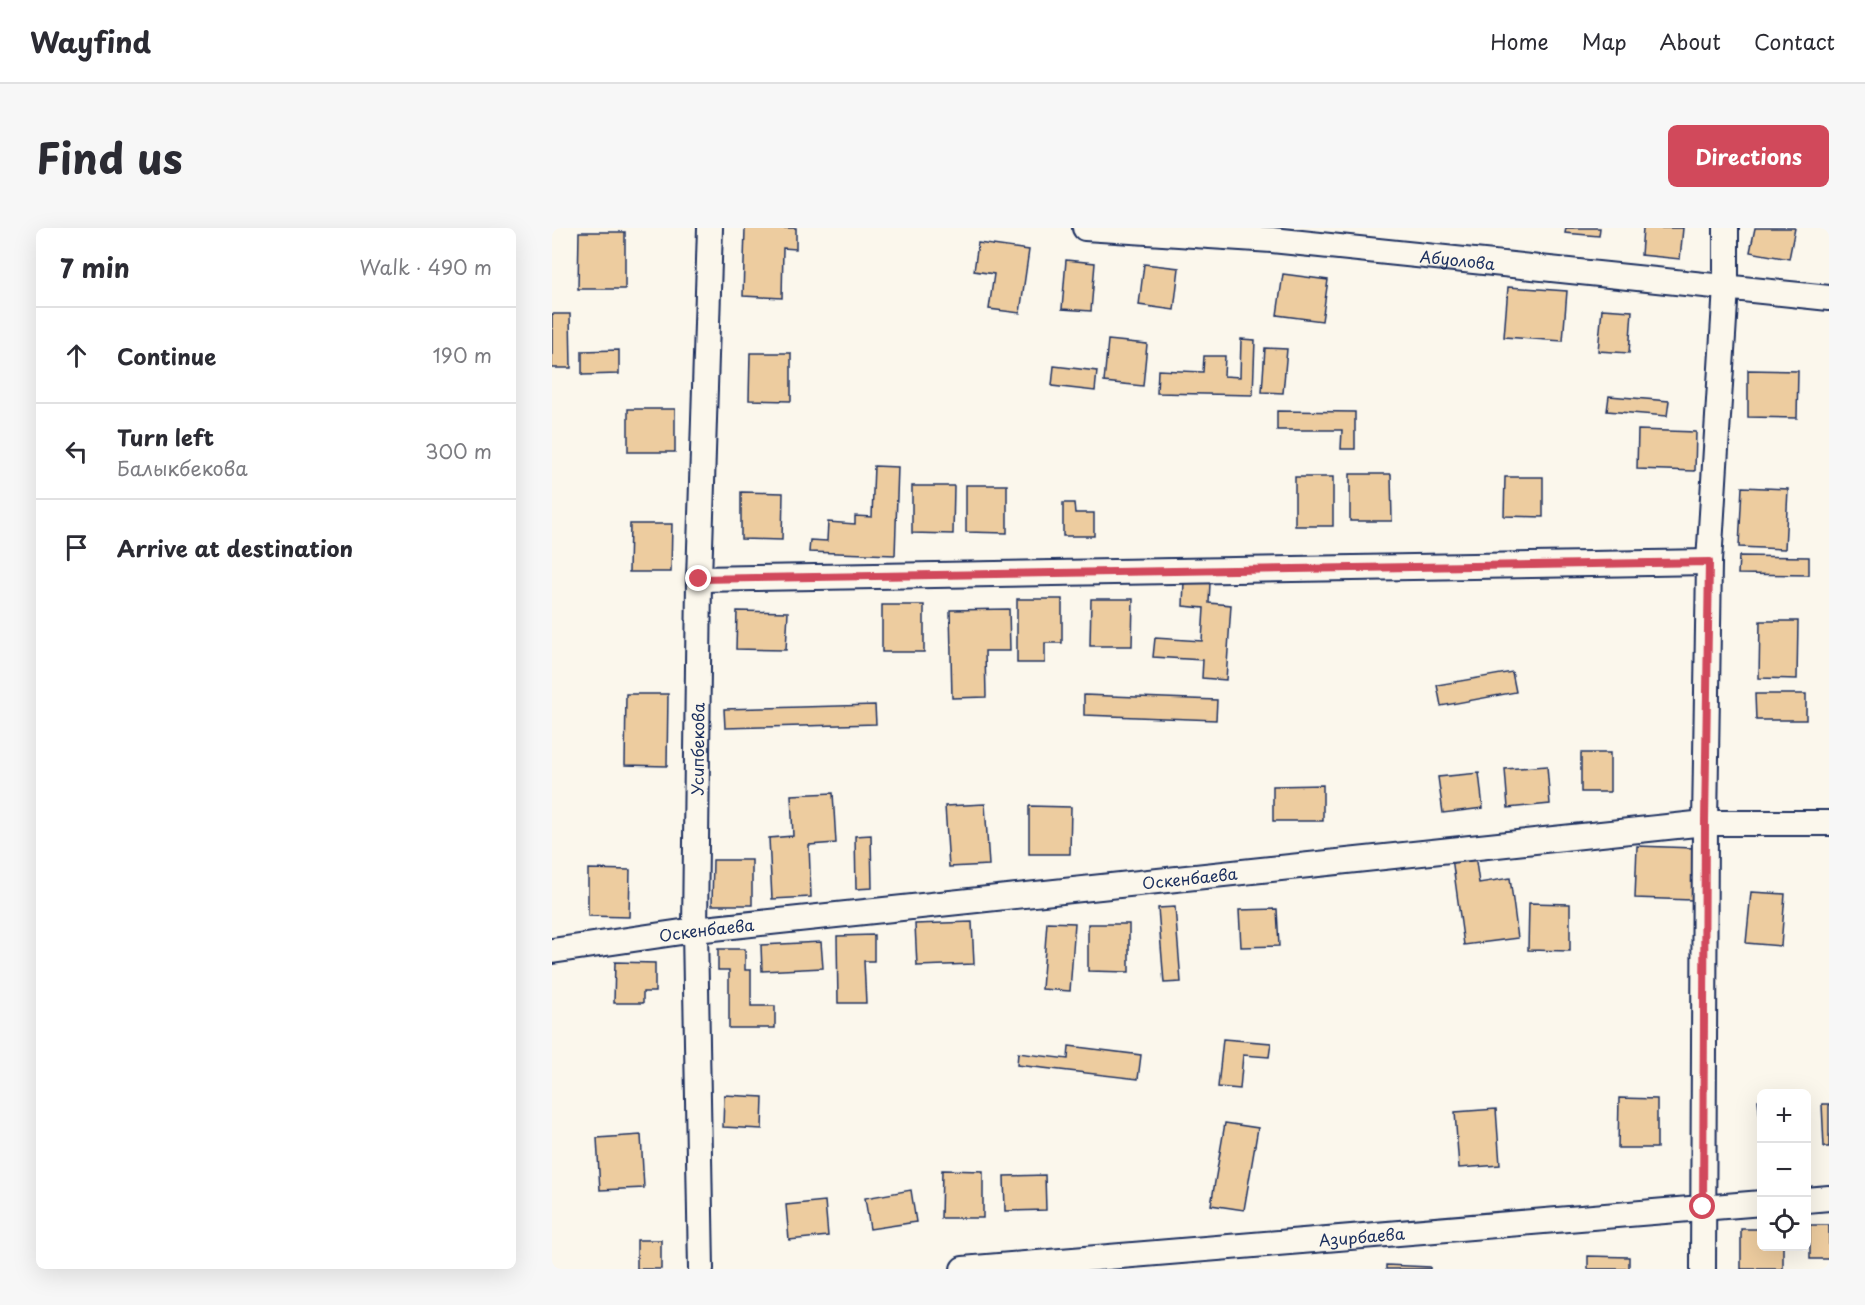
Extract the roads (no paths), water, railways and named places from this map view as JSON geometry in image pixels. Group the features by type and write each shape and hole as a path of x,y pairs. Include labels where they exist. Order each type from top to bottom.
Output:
{"street":[{"name":"Усипбекова","path":"701,1269 694,930 699,579 710,228"},
{"name":"Абуолова","path":"1085,228 1272,234 1829,298"},
{"path":"1703,1269 1709,562 1726,287 1726,228"},
{"path":"699,579 1709,562"},
{"name":"Оскенбаева","path":"552,951 694,930 1705,822 1829,823"},
{"path":"1811,1200 1829,1198"},
{"name":"Азирбаева","path":"963,1269 1757,1203"}]}
